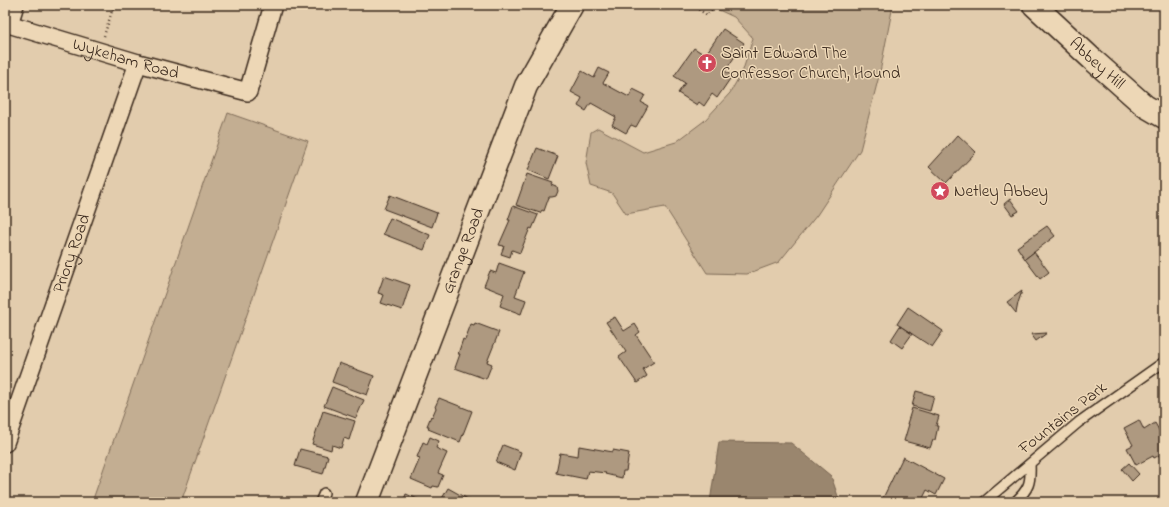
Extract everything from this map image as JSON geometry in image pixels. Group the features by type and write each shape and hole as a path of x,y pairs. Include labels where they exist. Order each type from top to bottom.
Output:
{"street":[{"path":"7,24 15,5"},
{"name":"Wykeham Road","path":"7,24 99,52 248,92 273,5"},
{"name":"Grange Road","path":"367,502 526,86 572,5"},
{"name":"Abbey Hill","path":"1034,5 1145,106 1164,117"},
{"name":"Priory Road","path":"5,444 138,63"}],"lane":[{"name":"Fountains Park","path":"984,502 1079,422 1164,362"},
{"path":"1015,502 1026,492 1031,478 1030,464"},
{"path":"320,502 324,493"}],"path":[{"path":"99,52 114,5"},
{"path":"692,5 707,15 716,5"},
{"path":"742,5 747,7 748,5"}],"shaded area":[{"path":"708,5 893,5 880,72 860,150 817,215 779,262 747,274 707,273 665,207 626,214 612,193 591,186 586,163 591,132 598,128 643,152 676,142 704,121 730,93 743,70 753,38 734,17"},
{"path":"228,113 308,141 181,502 92,502"},
{"path":"719,442 791,443 831,476 840,502 710,502"}],"building":[{"name":"Saint Edward The Confessor Church, Hound","path":"723,29 744,43 725,71 732,76 717,98 712,94 704,106 699,102 697,105 678,93 685,83 674,76 694,48 705,55"},
{"path":"599,68 609,73 603,83 629,97 633,89 645,95 641,102 648,106 636,127 631,125 626,133 612,125 616,117 591,103 586,111 578,106 582,98 571,92 582,71 594,78"},
{"path":"958,135 976,152 946,183 929,167"},
{"path":"537,148 558,156 549,179 528,170"},
{"path":"527,174 553,183 552,185 557,187 558,191 556,196 549,197 544,211 542,210 540,213 516,205"},
{"path":"390,195 437,213 432,227 384,209"},
{"path":"1010,199 1019,211 1012,215 1004,204"},
{"path":"513,206 538,215 532,229 530,228 520,253 512,250 510,257 501,254 504,246 499,245 510,220 508,220"},
{"path":"390,218 430,235 424,250 383,234"},
{"path":"1047,226 1055,236 1025,259 1017,247"},
{"path":"1034,252 1049,272 1040,279 1025,259"},
{"path":"499,263 524,272 515,296 526,300 521,314 500,306 504,294 484,286 490,271 496,273"},
{"path":"384,276 410,285 402,310 381,303 384,295 378,293"},
{"path":"1022,291 1018,303 1016,313 1007,302"},
{"path":"908,307 943,331 932,347 897,324"},
{"path":"615,317 624,331 635,324 640,332 636,335 654,362 643,369 647,376 637,383 619,357 626,352 606,322"},
{"path":"475,323 499,332 487,362 492,364 486,379 455,368 463,339 465,340 471,324 474,325"},
{"path":"900,326 912,334 902,348 891,340"},
{"path":"1047,333 1036,341 1031,334"},
{"path":"339,363 374,376 367,395 332,382"},
{"path":"332,387 364,400 356,418 324,406"},
{"path":"916,391 934,396 930,411 912,406"},
{"path":"439,398 472,411 460,442 428,429 429,426 427,426"},
{"path":"912,408 939,416 936,426 938,426 935,440 933,440 930,448 904,441"},
{"path":"323,411 355,421 349,440 344,438 341,448 332,445 331,450 312,444"},
{"path":"1139,420 1144,430 1155,423 1164,439 1164,453 1154,458 1153,456 1136,465 1127,448 1133,445 1124,428"},
{"path":"430,437 439,441 436,448 447,453 438,473 443,475 438,487 433,486 432,488 411,479 420,458 417,457 423,442 427,444"},
{"path":"503,445 521,452 515,470 496,462"},
{"path":"579,446 613,452 613,450 629,453 626,471 623,471 622,478 605,474 606,473 588,471 586,479 556,473 560,453 578,456"},
{"path":"300,449 328,456 323,474 295,466"},
{"path":"903,457 944,479 936,495 927,490 921,502 891,502 883,498"},
{"path":"1129,463 1139,474 1132,481 1122,469"},
{"path":"448,488 473,502 440,502"},
{"path":"406,494 420,500 419,502 403,502"}],"place":[{"name":"Saint Edward The Confessor Church, Hound","path":"707,63"},
{"name":"Netley Abbey","path":"940,191"}]}
